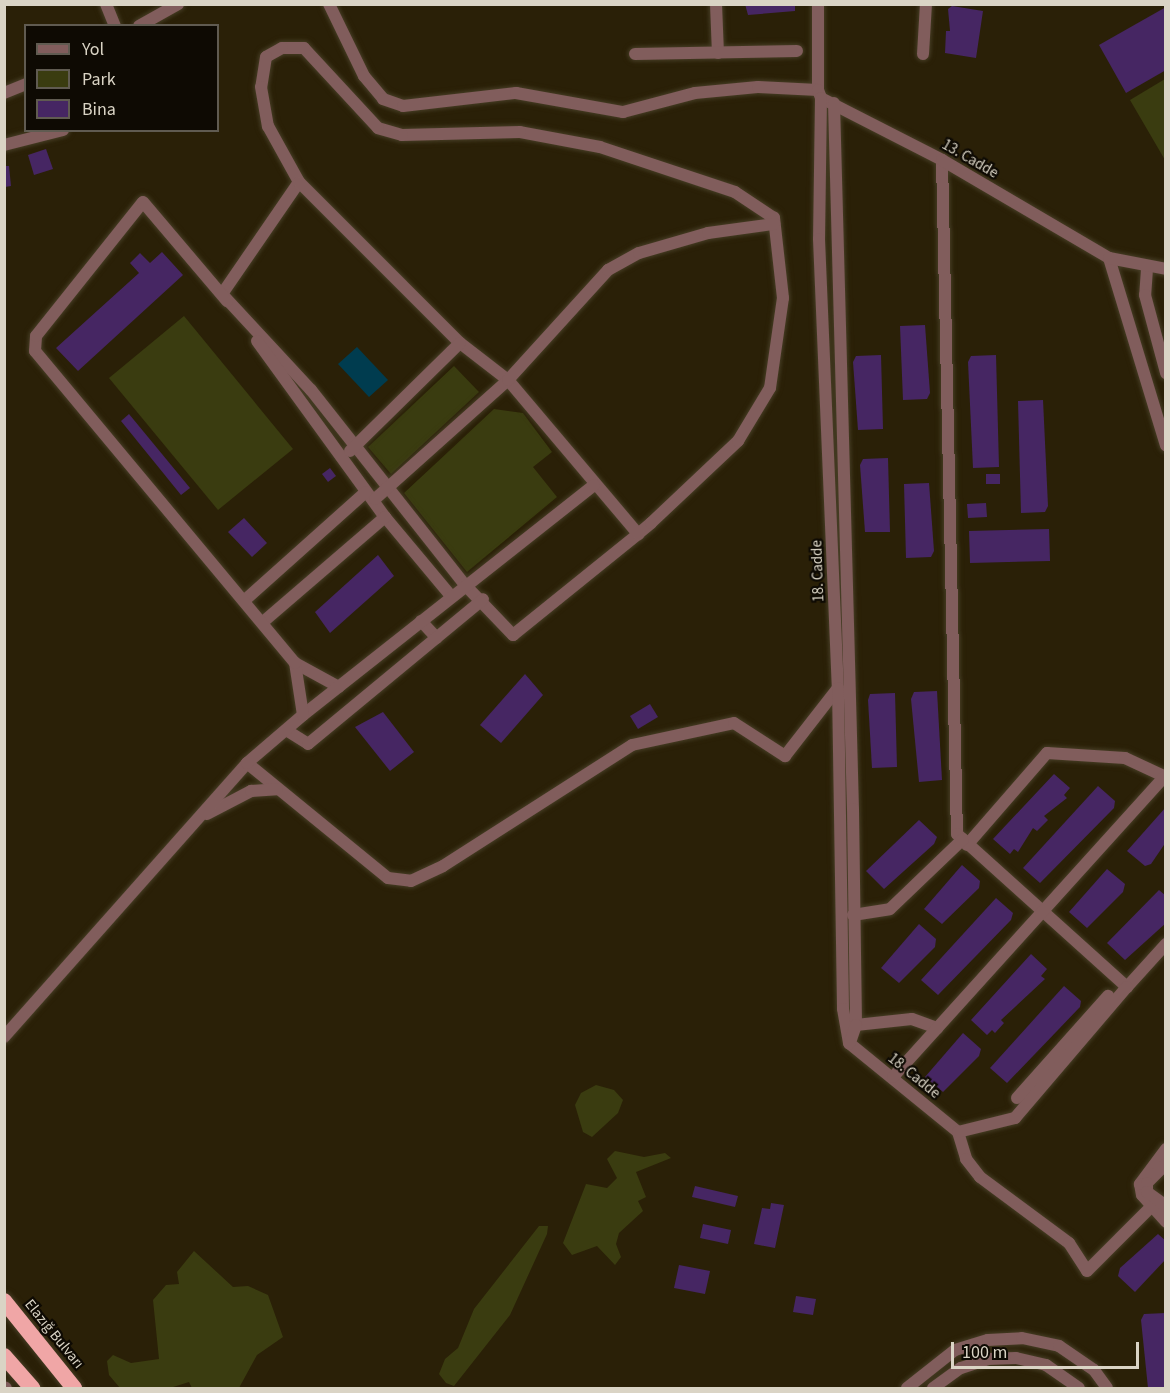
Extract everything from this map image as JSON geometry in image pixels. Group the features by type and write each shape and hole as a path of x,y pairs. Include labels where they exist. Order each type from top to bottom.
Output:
{"highway":[{"name":"Elazığ Bulvarı","path":"4,1301 74,1389"},
{"path":"4,1356 33,1389"}],"street":[{"path":"106,4 114,24"},
{"path":"143,24 178,4"},
{"name":"13. Cadde","path":"329,4 364,76 383,99 403,106 516,93 623,112 694,93 758,87 820,94 942,160 1109,258 1147,270 1166,269"},
{"path":"716,4 718,52"},
{"name":"18. Cadde","path":"818,4 819,239 838,688 843,1009 849,1043 958,1132"},
{"path":"923,54 926,4"},
{"path":"339,687 295,663 245,600 35,351 36,336 142,202 222,294 311,390 466,586 483,599 513,634 638,534 738,441 770,388 783,298 774,219 735,192 600,147 520,132 402,135 378,128 352,105 321,62 304,48 282,48 266,57 261,87 268,126 299,182 460,343 508,380 638,534"},
{"path":"635,54 797,51"},
{"path":"4,93 24,85"},
{"name":"18. Cadde","path":"834,103 856,1025 849,1043"},
{"path":"4,145 55,132"},
{"path":"942,160 957,834 1041,912 1124,984"},
{"path":"222,294 299,182"},
{"path":"245,600 371,496 389,486 508,380 608,270 639,253 708,233 774,224"},
{"path":"1109,258 1166,446"},
{"path":"1147,270 1146,295 1166,373"},
{"path":"222,294 385,517 452,597"},
{"path":"342,458 460,343"},
{"path":"4,1037 248,763 303,714 594,484"},
{"path":"263,622 385,517"},
{"path":"286,730 308,744 483,599"},
{"path":"421,621 437,638"},
{"path":"295,663 303,714"},
{"path":"248,763 388,878 411,881 443,866 632,746 734,723 785,756 838,688"},
{"path":"854,915 890,909 965,842 1047,753 1125,758 1165,777 893,1077"},
{"path":"198,819 250,791 278,789"},
{"path":"1017,1098 1124,984 1166,944"},
{"path":"1124,984 1015,1118 958,1132 966,1159 980,1177 1069,1243 1087,1270 1150,1208"},
{"path":"856,1025 912,1019 936,1028"},
{"path":"1166,1149 1142,1176 1142,1195 1150,1208 1166,1222"},
{"path":"1166,1164 1147,1183 1147,1192 1166,1206"},
{"path":"907,1389 955,1350 988,1340 1022,1338 1059,1346 1094,1370 1107,1389"},
{"path":"933,1389 961,1368 988,1359 1016,1358 1046,1365 1079,1389"}],"green space":[{"path":"1165,79 1165,160 1130,100"},
{"path":"184,316 293,449 218,510 109,378"},
{"path":"454,366 479,392 391,474 368,447"},
{"path":"494,409 523,413 552,452 533,467 557,497 467,572 404,493"},
{"path":"596,1085 614,1090 623,1100 618,1113 592,1137 583,1132 575,1105 581,1093"},
{"path":"615,1151 644,1157 665,1153 671,1158 636,1172 646,1197 638,1201 643,1211 619,1233 616,1244 621,1257 615,1265 597,1246 572,1255 563,1243 586,1184 607,1188 617,1178 607,1159"},
{"path":"539,1226 548,1226 547,1234 510,1315 454,1386 446,1383 439,1374 445,1359 458,1348 474,1309"},
{"path":"194,1251 233,1287 248,1286 268,1295 283,1337 257,1355 239,1388 192,1388 189,1382 170,1388 120,1388 109,1375 107,1361 113,1355 131,1363 159,1359 153,1300 166,1285 179,1284 177,1272"}],"water":[{"path":"357,347 388,380 369,397 338,364"}],"building":[{"path":"745,4 795,4 795,11 748,15"},
{"path":"952,6 983,11 976,58 945,53 946,31 950,31 948,9"},
{"path":"1166,7 1166,70 1126,93 1099,45"},
{"path":"46,149 53,169 34,175 28,155"},
{"path":"5,166 9,166 11,186 5,187"},
{"path":"162,252 183,275 78,371 56,348 139,273 130,263 140,253 150,263"},
{"path":"925,325 930,393 927,399 903,400 900,326"},
{"path":"881,355 883,429 858,430 853,362 856,356"},
{"path":"996,355 999,467 973,468 968,362 971,356"},
{"path":"1043,400 1048,506 1045,512 1021,513 1018,401"},
{"path":"129,414 190,488 181,495 121,421"},
{"path":"888,458 890,532 865,532 860,465 863,459"},
{"path":"330,468 336,476 328,482 322,474"},
{"path":"986,474 1000,474 1000,484 986,484"},
{"path":"929,483 934,551 931,557 906,558 904,484"},
{"path":"986,503 987,517 968,518 967,504"},
{"path":"244,518 267,543 252,557 228,532"},
{"path":"1049,529 1050,561 970,563 969,531"},
{"path":"378,555 394,576 330,633 315,612"},
{"path":"525,674 543,695 501,743 480,725"},
{"path":"937,691 942,780 919,782 911,699 914,692"},
{"path":"895,693 897,767 872,768 868,700 870,694"},
{"path":"650,704 658,717 638,729 630,716"},
{"path":"383,712 414,752 390,771 355,727"},
{"path":"1054,774 1070,788 1064,795 1067,798 1044,816 1048,820 1037,831 1033,828 1018,852 1014,849 1010,854 993,839"},
{"path":"1098,786 1115,801 1114,808 1040,883 1023,868"},
{"path":"1166,807 1166,842 1151,864 1145,866 1127,851"},
{"path":"919,820 937,837 934,844 884,889 866,871"},
{"path":"962,865 980,881 979,888 942,924 924,909"},
{"path":"1107,869 1125,884 1123,892 1087,928 1069,912"},
{"path":"1159,890 1166,896 1166,923 1125,960 1107,943"},
{"path":"996,898 1013,913 1011,920 938,995 921,980"},
{"path":"919,924 936,939 935,947 899,983 881,968"},
{"path":"1031,954 1047,969 1041,976 1045,979 1001,1020 1004,1023 995,1033 992,1030 987,1035 971,1020"},
{"path":"1064,986 1081,1001 1080,1007 1007,1083 990,1068"},
{"path":"963,1033 981,1049 979,1056 943,1092 925,1077"},
{"path":"695,1186 738,1196 735,1207 692,1197"},
{"path":"771,1203 784,1205 775,1248 754,1244 762,1208 770,1209"},
{"path":"703,1224 731,1230 728,1244 700,1238"},
{"path":"1158,1234 1166,1241 1166,1259 1135,1292 1118,1276 1120,1268"},
{"path":"679,1265 710,1271 705,1294 674,1288"},
{"path":"796,1296 816,1299 813,1315 793,1312"},
{"path":"1166,1313 1166,1388 1148,1388 1141,1320 1144,1314"}]}
